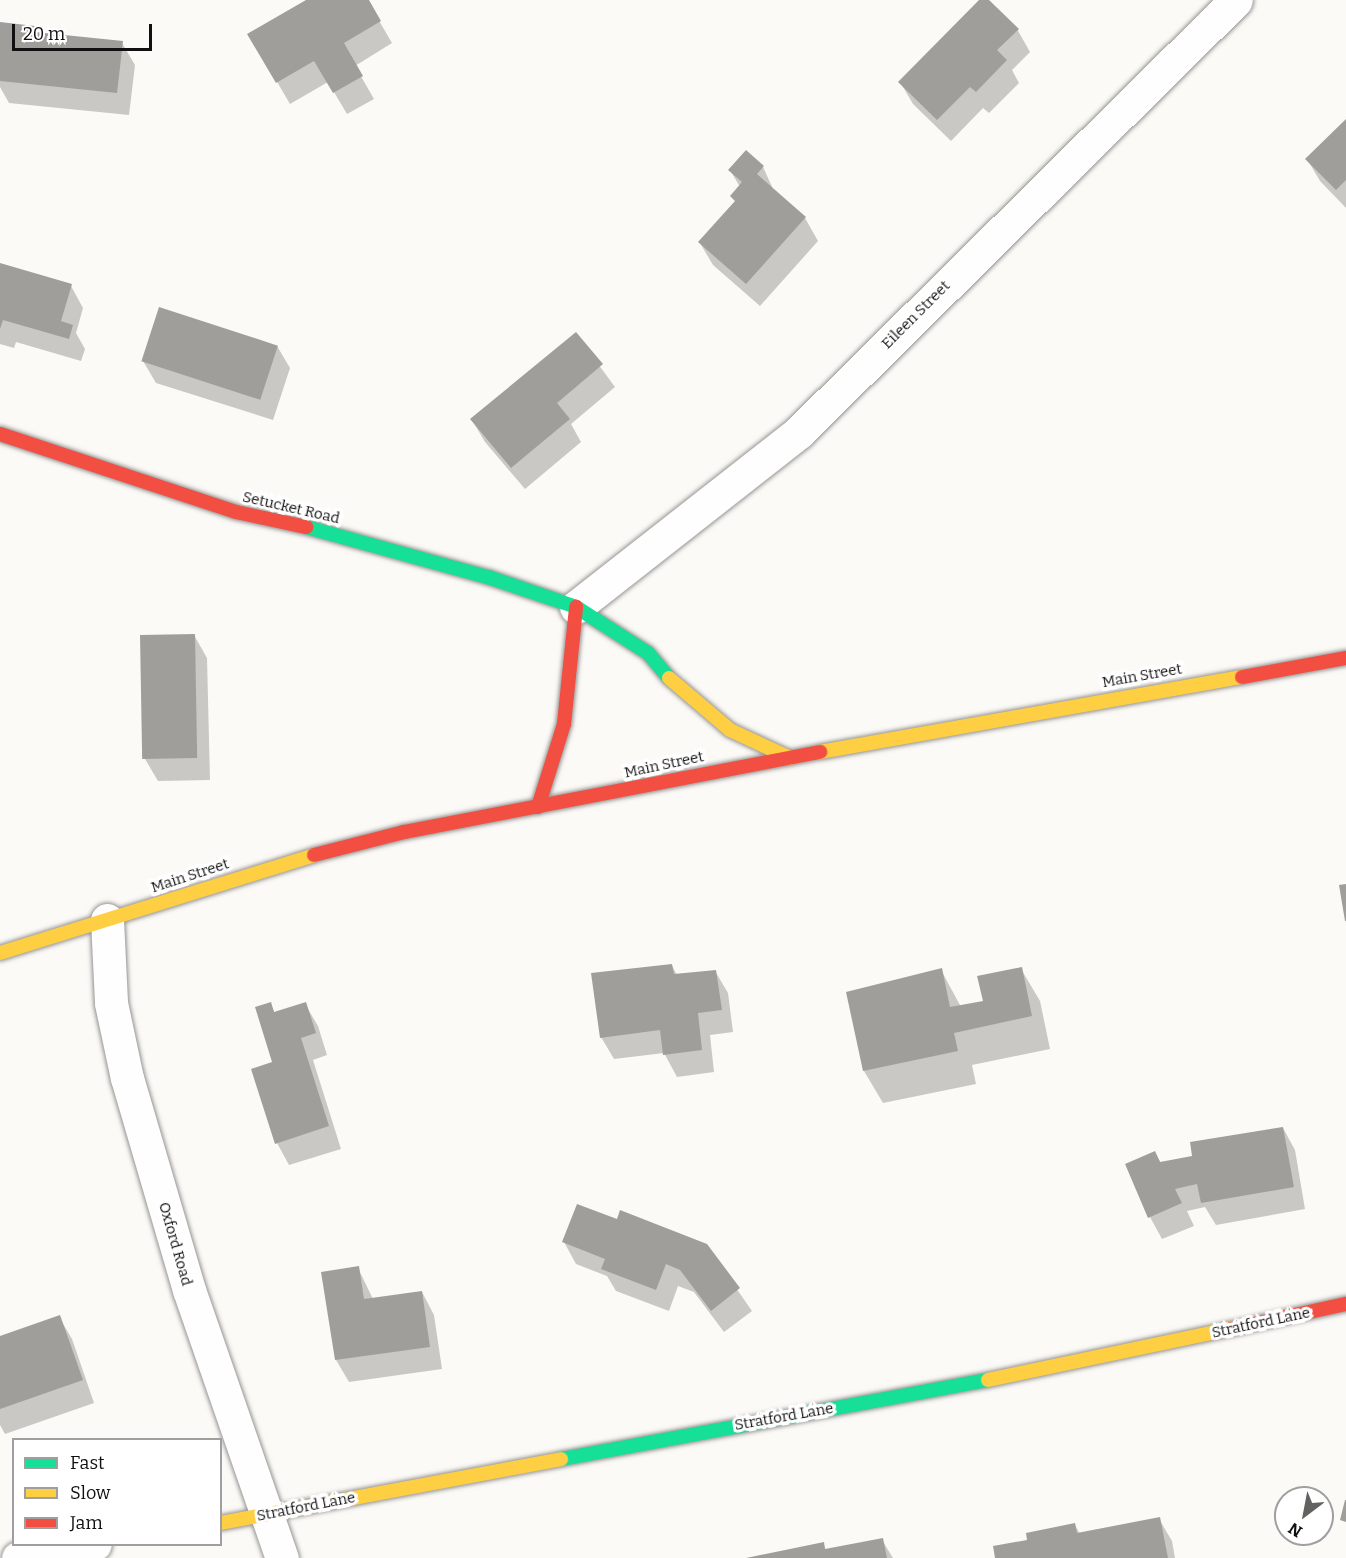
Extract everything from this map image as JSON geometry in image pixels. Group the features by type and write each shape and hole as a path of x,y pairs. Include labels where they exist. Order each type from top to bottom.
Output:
{"main road":[{"name":"Setucket Road","path":"0,434 236,512 264,515 488,577 576,607 648,653 675,685 730,730 790,758"},
{"path":"538,807 564,724 576,607"},
{"name":"Main Street","path":"0,953 276,865 404,832 790,758 1346,658"},
{"name":"Stratford Lane","path":"222,1523 1034,1371 1346,1304"}],"street":[{"name":"Eileen Street","path":"576,607 799,432 1236,0"},
{"name":"Oxford Road","path":"107,920 111,1003 127,1078 189,1290 282,1558"},
{"path":"18,1558 89,1546"}],"building":[{"path":"306,0 369,0 381,21 344,43 363,76 333,93 314,61 276,83 247,34"},
{"path":"979,0 989,0 1019,29 997,50 1007,60 976,92 970,87 937,120 898,82"},
{"path":"0,22 35,26 35,32 123,41 117,93 0,81"},
{"path":"1346,119 1346,180 1336,190 1305,159"},
{"path":"746,150 764,166 757,174 806,217 746,284 698,242 735,201 730,196 742,182 728,170"},
{"path":"0,263 72,284 61,321 73,325 69,339 3,320 0,329"},
{"path":"159,307 278,346 260,400 141,361"},
{"path":"576,332 603,364 557,403 570,419 511,468 470,419"},
{"path":"195,634 197,758 142,759 140,635"},
{"path":"1346,884 1346,921 1345,921 1339,885"},
{"path":"672,964 674,974 716,970 722,1010 698,1013 702,1050 663,1055 660,1030 600,1038 591,973"},
{"path":"1022,967 1032,1016 954,1033 958,1051 863,1071 846,992 942,968 950,1007 983,1001 977,976"},
{"path":"271,1002 274,1012 306,1002 316,1033 301,1038 329,1126 275,1144 251,1069 272,1062 255,1007"},
{"path":"1283,1127 1294,1187 1201,1203 1197,1184 1175,1189 1182,1203 1148,1218 1125,1164 1155,1151 1160,1162 1192,1156 1190,1142"},
{"path":"577,1204 617,1219 620,1210 707,1244 740,1288 711,1311 680,1270 666,1264 656,1290 601,1269 605,1259 562,1242"},
{"path":"359,1266 364,1299 422,1291 430,1347 335,1360 321,1272"},
{"path":"60,1315 83,1380 0,1409 0,1336"},
{"path":"1346,1500 1346,1522 1340,1520"},
{"path":"1160,1517 1168,1558 995,1558 993,1546 1027,1540 1026,1533 1075,1523 1077,1533"},
{"path":"883,1538 887,1558 746,1558 824,1542 825,1549"}],"traffic: fast":[{"path":"306,527 488,577 576,607 648,653 669,678"},
{"path":"561,1459 988,1380"}],"traffic: slow":[{"path":"820,752 1242,677"},
{"path":"669,678 730,730 790,758"},
{"path":"0,953 314,855"},
{"path":"988,1380 1231,1329"},
{"path":"222,1523 561,1459"}],"traffic: jam":[{"path":"0,434 236,512 306,527"},
{"path":"538,807 564,724 576,607"},
{"path":"1242,677 1346,658"},
{"path":"314,855 404,832 820,752"},
{"path":"1231,1329 1346,1304"}]}
